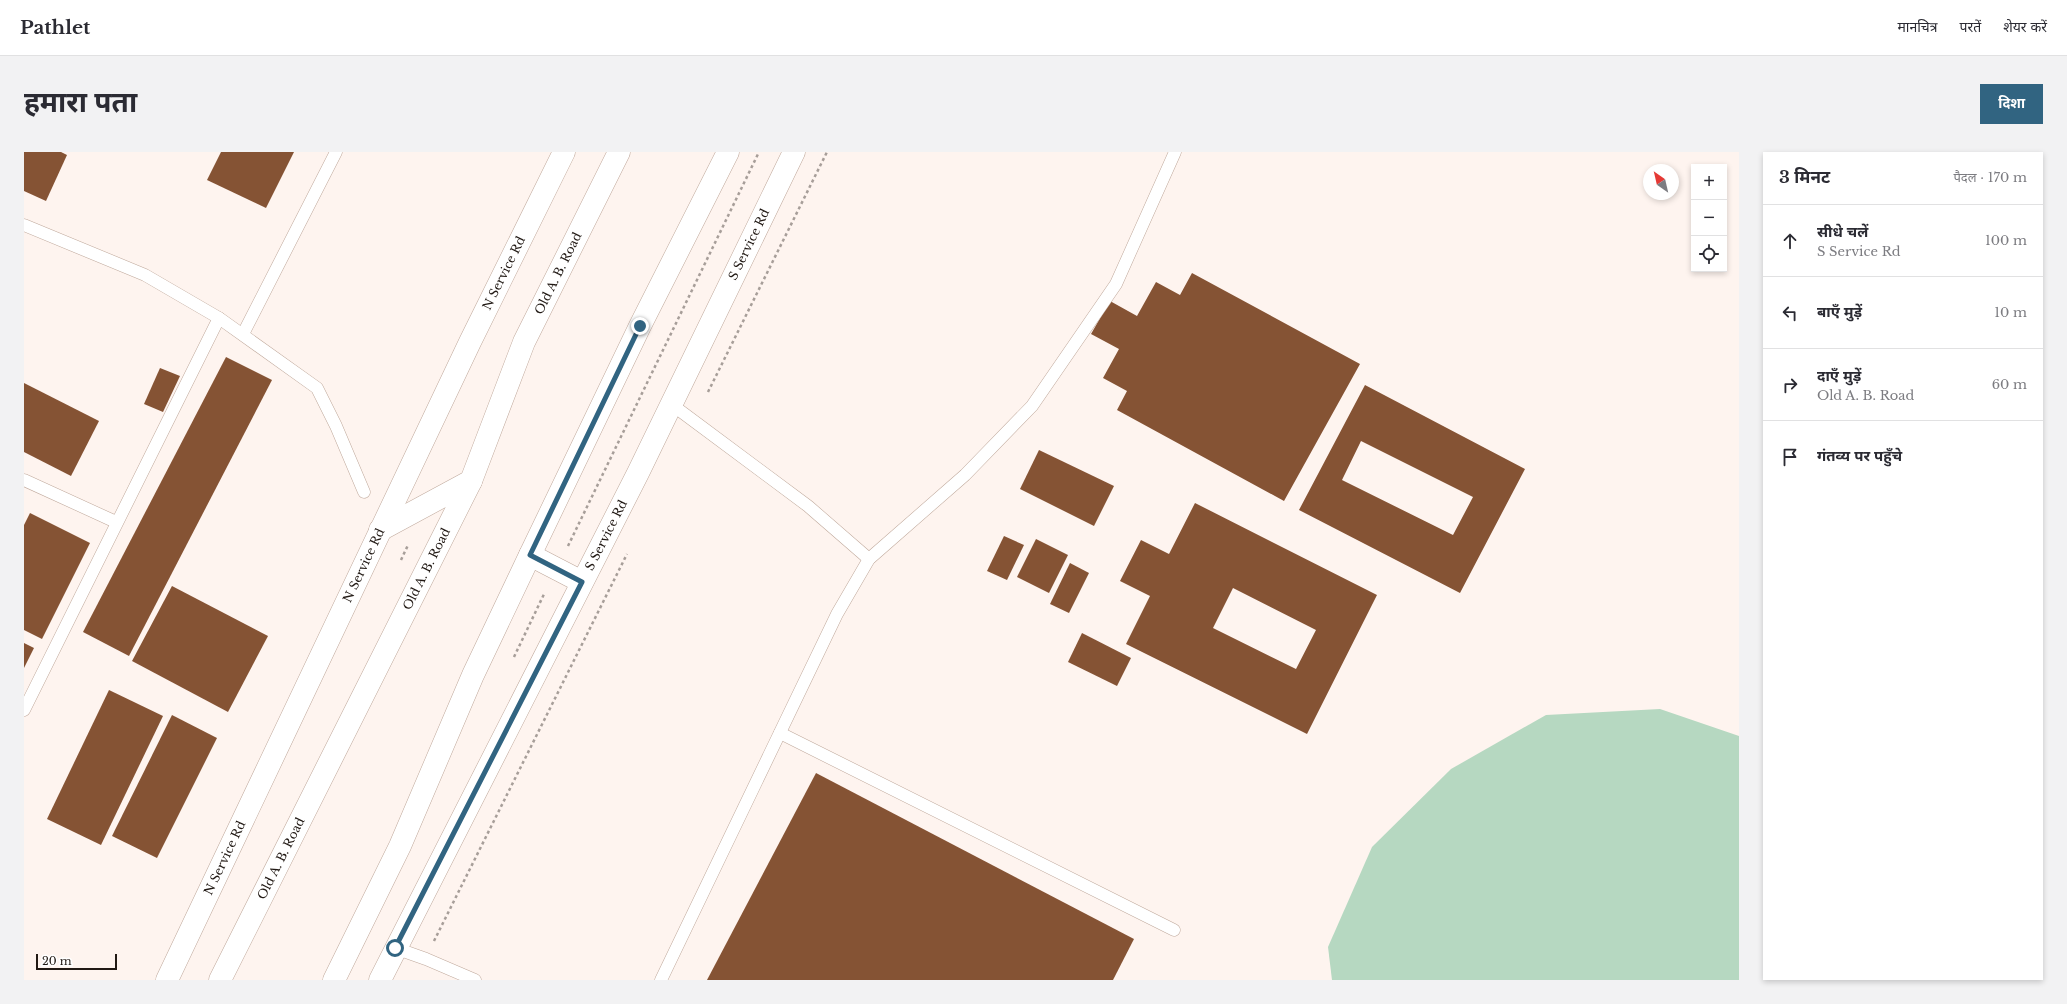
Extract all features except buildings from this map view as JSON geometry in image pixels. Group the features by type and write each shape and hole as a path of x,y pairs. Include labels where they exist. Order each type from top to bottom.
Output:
{"street":[{"name":"N Service Rd","path":"167,980 470,342 564,152"},
{"name":"Old A. B. Road","path":"220,980 471,481 524,342 619,152"},
{"path":"334,980 400,846 473,675 530,555 640,326 728,152"},
{"name":"S Service Rd","path":"380,980 672,404 794,152"},
{"path":"380,530 471,481"},
{"path":"530,555 582,582"}],"lane":[{"path":"243,334 336,152"},
{"path":"661,980 837,614 869,559 965,475 1032,406 1116,284 1175,152"},
{"path":"24,225 145,275 219,318 317,388 336,426 364,492"},
{"path":"24,710 116,522 219,318"},
{"path":"672,404 808,506 869,559"},
{"path":"24,480 116,522"},
{"path":"780,733 1174,930"},
{"path":"395,948 426,959 475,980"}],"green space":[{"path":"1660,709 1739,736 1739,980 1332,980 1328,947 1372,847 1451,769 1546,715"}],"route":[{"path":"395,948 582,582 530,555 640,326"}]}
